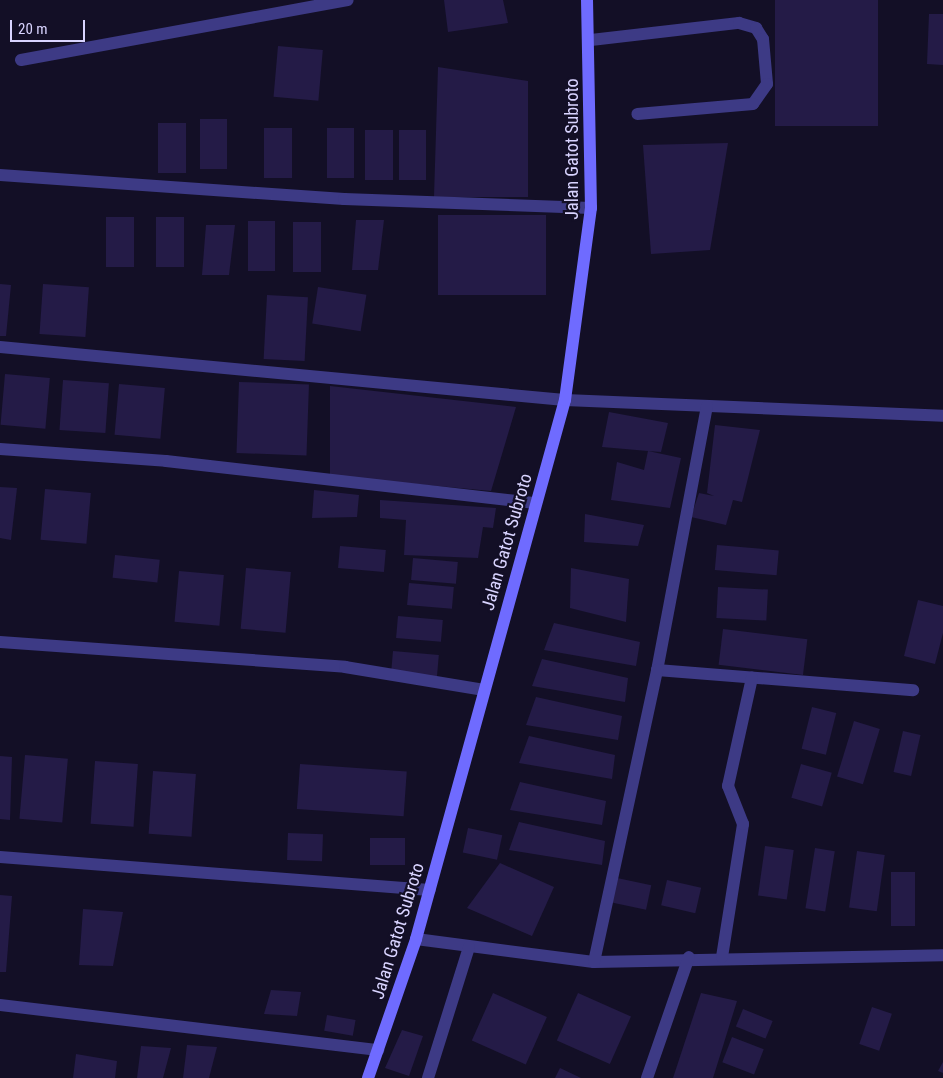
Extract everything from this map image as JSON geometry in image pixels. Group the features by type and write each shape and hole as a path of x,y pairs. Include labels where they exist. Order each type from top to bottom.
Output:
{"street":[{"path":"21,60 348,0"},
{"name":"Jalan Gatot Subroto","path":"368,1078 416,939 565,400 591,208 591,40 587,0"},
{"path":"591,40 740,23 756,28 763,39 767,84 753,104 637,114"},
{"path":"0,175 344,199 591,208"},
{"path":"0,347 565,400 943,416"},
{"path":"594,962 657,670 707,406"},
{"path":"0,449 166,461 536,502"},
{"path":"0,642 345,667 484,690"},
{"path":"657,670 913,690"},
{"path":"722,957 743,824 728,786 752,678"},
{"path":"0,857 430,890"},
{"path":"416,939 594,962 689,957 943,955"},
{"path":"428,1078 469,947"},
{"path":"647,1078 689,957"},
{"path":"0,1005 378,1050"}],"building":[{"path":"444,0 503,0 508,23 448,32"},
{"path":"775,0 878,0 878,126 775,126"},
{"path":"929,14 943,14 943,65 927,64"},
{"path":"278,46 323,50 318,101 274,97"},
{"path":"438,67 528,81 528,197 434,197"},
{"path":"200,119 227,119 227,169 200,169"},
{"path":"158,123 186,123 186,173 158,173"},
{"path":"264,128 292,128 292,178 264,178"},
{"path":"327,128 354,128 354,178 327,178"},
{"path":"365,130 393,130 393,180 365,180"},
{"path":"399,130 426,130 426,180 399,180"},
{"path":"728,143 710,250 651,254 643,145"},
{"path":"438,215 546,215 546,295 438,295"},
{"path":"106,217 134,217 134,267 106,267"},
{"path":"156,217 184,217 184,267 156,267"},
{"path":"356,220 384,220 378,270 352,270"},
{"path":"248,221 275,221 275,271 248,271"},
{"path":"293,222 321,222 321,272 293,272"},
{"path":"206,225 235,225 229,275 202,275"},
{"path":"0,284 11,285 6,336 0,336"},
{"path":"43,284 89,287 85,337 40,334"},
{"path":"318,287 366,295 361,331 312,324"},
{"path":"267,295 308,297 305,361 264,359"},
{"path":"5,374 50,378 45,429 1,425"},
{"path":"63,380 109,383 105,433 60,430"},
{"path":"239,382 309,384 306,455 237,453"},
{"path":"119,384 165,388 160,439 115,435"},
{"path":"330,386 516,407 491,491 330,476"},
{"path":"609,412 668,423 661,452 602,447"},
{"path":"715,425 760,430 742,502 733,500 726,525 691,517 699,493 714,496 707,493"},
{"path":"648,451 681,458 670,508 611,500 617,462 644,470"},
{"path":"0,487 17,488 11,540 0,538"},
{"path":"45,489 91,493 86,544 41,540"},
{"path":"314,490 359,495 357,517 312,518"},
{"path":"380,500 496,508 493,528 483,527 478,558 404,555 406,520 380,518"},
{"path":"585,514 644,525 638,546 584,542"},
{"path":"717,545 779,550 777,575 715,570"},
{"path":"340,546 386,550 384,572 338,568"},
{"path":"115,555 160,560 157,583 113,578"},
{"path":"413,558 458,562 456,584 411,580"},
{"path":"246,568 291,572 286,633 241,629"},
{"path":"571,568 629,579 626,622 570,608"},
{"path":"179,571 224,575 219,626 175,622"},
{"path":"409,583 454,587 452,609 407,605"},
{"path":"718,587 768,590 766,621 716,618"},
{"path":"918,600 943,606 943,633 935,664 904,656"},
{"path":"398,616 443,620 441,642 396,638"},
{"path":"554,623 640,642 636,666 544,650"},
{"path":"723,629 807,639 803,675 719,665"},
{"path":"393,651 439,655 437,677 391,673"},
{"path":"542,659 628,678 625,702 532,686"},
{"path":"536,697 622,716 618,740 526,725"},
{"path":"812,707 836,713 826,755 802,749"},
{"path":"854,721 880,729 863,784 837,776"},
{"path":"903,731 921,735 911,776 894,772"},
{"path":"529,736 615,755 612,779 519,763"},
{"path":"25,755 68,759 62,823 19,819"},
{"path":"0,756 12,757 10,820 0,819"},
{"path":"95,761 138,764 134,827 91,824"},
{"path":"300,764 407,771 404,816 297,809"},
{"path":"801,764 832,773 822,806 791,798"},
{"path":"153,771 196,774 192,837 149,834"},
{"path":"520,782 606,801 602,825 510,810"},
{"path":"519,822 605,841 602,865 509,850"},
{"path":"468,828 502,835 497,860 463,852"},
{"path":"288,833 323,834 322,861 287,860"},
{"path":"370,838 405,838 405,865 370,865"},
{"path":"765,846 794,850 787,900 758,896"},
{"path":"815,848 835,851 825,911 805,908"},
{"path":"857,851 885,855 877,911 849,907"},
{"path":"500,863 554,887 532,936 467,908"},
{"path":"891,872 915,872 915,926 891,926"},
{"path":"617,878 651,885 646,910 612,902"},
{"path":"667,880 701,888 695,913 661,905"},
{"path":"0,895 12,896 6,972 0,972"},
{"path":"83,909 123,912 113,966 79,965"},
{"path":"271,990 301,992 297,1016 264,1014"},
{"path":"493,993 547,1017 526,1065 472,1041"},
{"path":"578,993 631,1017 610,1064 557,1041"},
{"path":"701,993 737,1001 713,1078 673,1078"},
{"path":"872,1007 892,1014 879,1051 859,1044"},
{"path":"743,1009 773,1021 766,1039 736,1027"},
{"path":"327,1015 356,1020 353,1036 324,1031"},
{"path":"402,1030 423,1036 409,1076 385,1068"},
{"path":"732,1037 764,1049 754,1074 722,1062"},
{"path":"187,1045 217,1047 209,1078 183,1078"},
{"path":"141,1046 171,1048 163,1078 137,1078"},
{"path":"76,1054 117,1061 115,1078 73,1078"},
{"path":"943,1062 943,1073 938,1071"},
{"path":"560,1068 581,1078 555,1078"}]}
